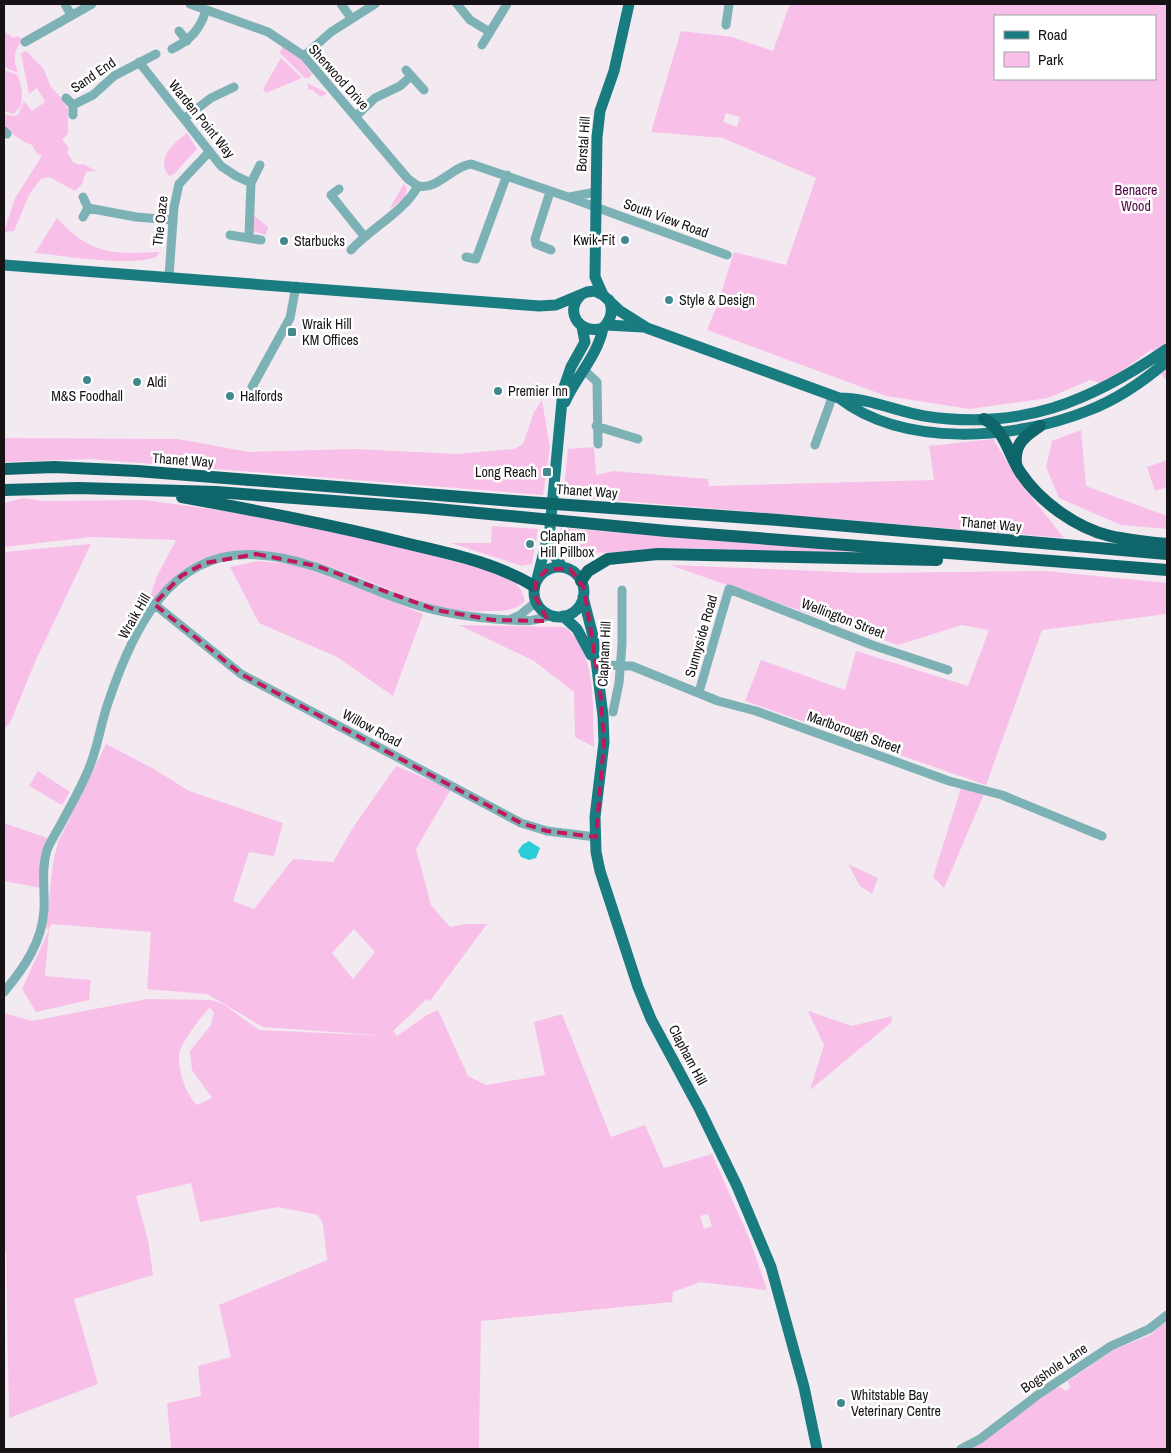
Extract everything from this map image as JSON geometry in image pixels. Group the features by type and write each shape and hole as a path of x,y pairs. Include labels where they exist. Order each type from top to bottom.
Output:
{"highway":[{"path":"984,419 1000,432 1016,465 1036,492 1055,509 1108,536 1167,544"},
{"path":"1016,465 1016,452 1020,441 1040,426"},
{"name":"Thanet Way","path":"4,470 54,467 137,471 778,520 1167,554"},
{"path":"133,489 342,527 500,568 535,582"},
{"path":"4,490 133,489 216,492 426,508 667,531 1167,570"},
{"path":"581,581 588,571 608,559 669,553 893,560 1030,560"}],"main road":[{"name":"Borstal Hill","path":"606,297 595,277 597,138 600,111 614,72 629,4"},
{"name":"Borstal Hill","path":"582,294 595,261"},
{"path":"4,265 169,276 539,306 560,310 578,324 594,330 604,327 647,328"},
{"path":"561,303 579,292 589,278"},
{"path":"539,306 561,303 582,294 595,292 606,297 620,311 647,328 836,396 854,398 901,412 926,416 984,419 1037,412 1071,403 1107,387 1167,349"},
{"path":"562,567 553,553 550,528 552,495 560,413 566,376 585,342 578,324 574,304 582,294"},
{"path":"560,413 582,369 599,344 604,327 611,316 606,297"},
{"path":"836,396 851,407 874,418 914,428 948,433 1000,432 1040,426 1088,411 1136,385 1167,361"},
{"path":"535,582 548,569 562,567 570,569 581,581 583,596 576,610 562,616 550,615 544,612 536,602 535,582 550,528"},
{"name":"Clapham Hill","path":"583,596 593,636 604,742 595,817 600,871 638,988 651,1019 700,1110 736,1186 771,1268 804,1387 817,1449"},
{"name":"Clapham Hill","path":"562,616 584,639 596,667"}],"street":[{"path":"65,4 72,15"},
{"path":"25,42 92,4"},
{"name":"Sherwood Drive","path":"190,4 268,32 304,56 408,179 418,186"},
{"path":"341,4 351,18"},
{"path":"304,56 331,32 375,4"},
{"path":"457,4 470,20 490,32"},
{"path":"482,45 507,4"},
{"path":"726,25 729,4"},
{"path":"172,50 187,41 200,26 206,10"},
{"path":"179,31 187,41"},
{"name":"Sand End","path":"74,115 70,101 84,100 114,76 156,54"},
{"name":"Warden Point Way","path":"139,62 209,152 229,172 251,183"},
{"path":"356,116 376,98 396,89 409,73 424,90"},
{"path":"184,118 211,98 234,87"},
{"name":"The Oaze","path":"169,276 173,220 179,184 209,152"},
{"name":"South View Road","path":"418,186 430,186 459,167 471,164 595,206 727,255"},
{"path":"249,236 251,183 260,165"},
{"path":"466,257 476,259 507,175"},
{"path":"351,250 364,236 410,199 418,186"},
{"path":"339,189 331,195 364,236"},
{"path":"550,192 535,239 536,244 551,250"},
{"path":"568,197 596,192"},
{"path":"83,197 88,208"},
{"path":"88,208 136,217 173,220"},
{"path":"83,217 88,208"},
{"path":"230,235 249,236 261,240"},
{"path":"252,387 290,318 296,286"},
{"path":"582,369 597,382 596,426 598,444"},
{"path":"815,445 836,396"},
{"path":"596,426 638,439"},
{"name":"Wraik Hill","path":"4,992 30,957 41,933 47,850 91,762 121,669 154,604 170,585 199,566 227,556 256,554 317,566 396,598 436,610 476,618 531,622 550,615"},
{"name":"Wellington Street","path":"729,588 872,645 948,670"},
{"name":"Sunnyside Road","path":"699,692 729,588"},
{"name":"Clapham Hill","path":"613,712 620,665 618,595"},
{"path":"509,620 520,615 536,602"},
{"name":"Willow Road","path":"154,604 241,674 521,823 547,832 596,836"},
{"name":"Marlborough Street","path":"596,667 602,665 632,666 718,701 756,711 949,782 1002,795 1102,836"},
{"name":"Bogshole Lane","path":"961,1449 980,1439 1039,1394 1111,1346 1149,1329 1167,1316"}],"highlighted area":[{"path":"256,554 317,566 436,610 493,620 548,621 534,594 537,579 548,569 570,569 584,588 600,689 604,742 596,837 547,831 521,823 241,674 154,604 181,576 205,563"}],"green space":[{"name":"Benacre Wood","path":"790,4 1167,4 1167,378 1164,379 1152,349 1122,371 1100,383 1090,380 1048,398 970,409 886,396 707,330 717,306 734,252 786,265 816,178 723,138 651,132 681,31 732,37 773,51","holes":["726,113 740,117 737,127 723,122"]},
{"path":"4,31 13,38 17,36 23,39 15,54 18,73 4,67"},
{"path":"283,44 299,57 312,74 309,78 305,78 280,53"},
{"path":"26,51 43,68 51,87 65,102 68,110 68,134 62,139 69,148 67,152 73,162 80,165 83,164 96,171 86,172 82,184 75,191 49,177 41,179 30,193 14,231 4,232 15,198 42,156 37,154 32,145 24,142 4,128 4,114 18,115 24,101 32,111 45,102 37,88 29,94 21,53"},
{"path":"281,58 302,78 266,93 263,89"},
{"path":"4,70 18,75 22,91 21,106 14,114 4,111"},
{"path":"307,83 327,93 321,97 311,89 309,90"},
{"path":"187,133 197,149 174,174 169,176 165,169 165,157 172,146"},
{"path":"404,183 407,189 405,197 389,210"},
{"path":"252,214 268,227 266,235 252,231"},
{"path":"57,218 81,239 103,250 128,253 159,252 156,257 130,261 97,260 35,253"},
{"path":"542,400 550,448 543,495 91,459 4,462 4,438 178,439 249,452 355,449 457,454 514,449 523,444 534,412"},
{"path":"1081,430 1086,486 1167,516 1167,529 1121,525 1059,498 1046,467 1052,441"},
{"path":"993,439 1021,484 1064,538 563,496 568,449 594,447 596,475 613,471 708,479 709,486 934,480 929,446"},
{"path":"1167,460 1167,487 1155,491 1147,467"},
{"path":"24,498 43,501 144,500 301,521 498,574 515,582 525,601 512,609 502,611 464,611 441,608 416,601 318,563 282,554 245,551 217,554 197,561 180,573 152,601 149,601 156,578 176,540 91,537 4,547 4,503"},
{"path":"492,526 538,529 532,564 522,566 451,543 491,543"},
{"path":"560,528 831,549 904,552 836,554 689,548 622,553 569,552 565,547"},
{"path":"91,544 35,662 10,723 4,729 4,552"},
{"path":"258,561 292,564 341,581 423,614 393,696 337,657 259,623 230,567"},
{"path":"670,565 866,573 1046,571 1167,583 1167,614 1042,630 986,785 745,701 761,660 845,690 856,651 968,686 989,630 962,625 898,645"},
{"path":"459,625 565,627 576,638 588,666 593,699 594,747 575,737 574,692 534,661"},
{"path":"106,744 154,769 189,791 283,823 274,856 249,852 233,901 254,909 293,859 333,862 354,826 396,766 451,789 416,849 431,905 450,927 466,924 487,924 430,1001 427,999 393,1031 397,1036 427,1015 438,1010 468,1076 486,1085 545,1075 534,1022 562,1014 611,1137 645,1125 664,1168 712,1154 750,1240 767,1290 700,1282 673,1292 672,1302 481,1321 479,1449 171,1449 167,1403 201,1396 198,1366 231,1357 219,1305 327,1260 323,1224 318,1215 278,1207 200,1222 191,1183 136,1196 148,1240 153,1275 74,1299 98,1384 9,1418 6,1250 4,1250 4,1013 32,1021 147,999 212,1000 223,1004 259,1030 389,1036 263,1027 207,994 147,989 151,932 51,924 49,930 46,928 52,874 58,842","holes":["354,929 375,952 353,979 332,953","210,1008 214,1012 211,1025 190,1051 192,1070 212,1098 197,1105 189,1095 184,1082 179,1055 187,1038","708,1214 712,1226 704,1229 700,1216"]},
{"path":"38,771 70,792 62,805 29,786"},
{"path":"961,788 984,794 944,888 933,877"},
{"path":"4,823 50,839 41,888 4,881"},
{"path":"848,864 878,878 872,894 860,886"},
{"path":"49,930 45,976 91,980 89,1000 36,1012 22,989"},
{"path":"808,1011 852,1026 892,1016 891,1023 810,1090 824,1045"},
{"path":"1167,1320 1167,1449 970,1449 1053,1389 1060,1387 1065,1391 1070,1388 1068,1381 1115,1349 1150,1335"}],"water":[{"path":"529,841 540,848 536,858 529,860 521,857 518,851 522,845"}],"place":[{"name":"Kwik-Fit","path":"625,240"},
{"name":"Starbucks","path":"284,241"},
{"name":"Style & Design","path":"669,300"},
{"name":"Wraik Hill KM Offices","path":"292,332"},
{"name":"M&S Foodhall","path":"87,380"},
{"name":"Aldi","path":"137,382"},
{"name":"Premier Inn","path":"498,391"},
{"name":"Halfords","path":"230,396"},
{"name":"Long Reach","path":"547,472"},
{"name":"Clapham Hill Pillbox","path":"530,544"},
{"name":"Whitstable Bay Veterinary Centre","path":"841,1403"}]}
